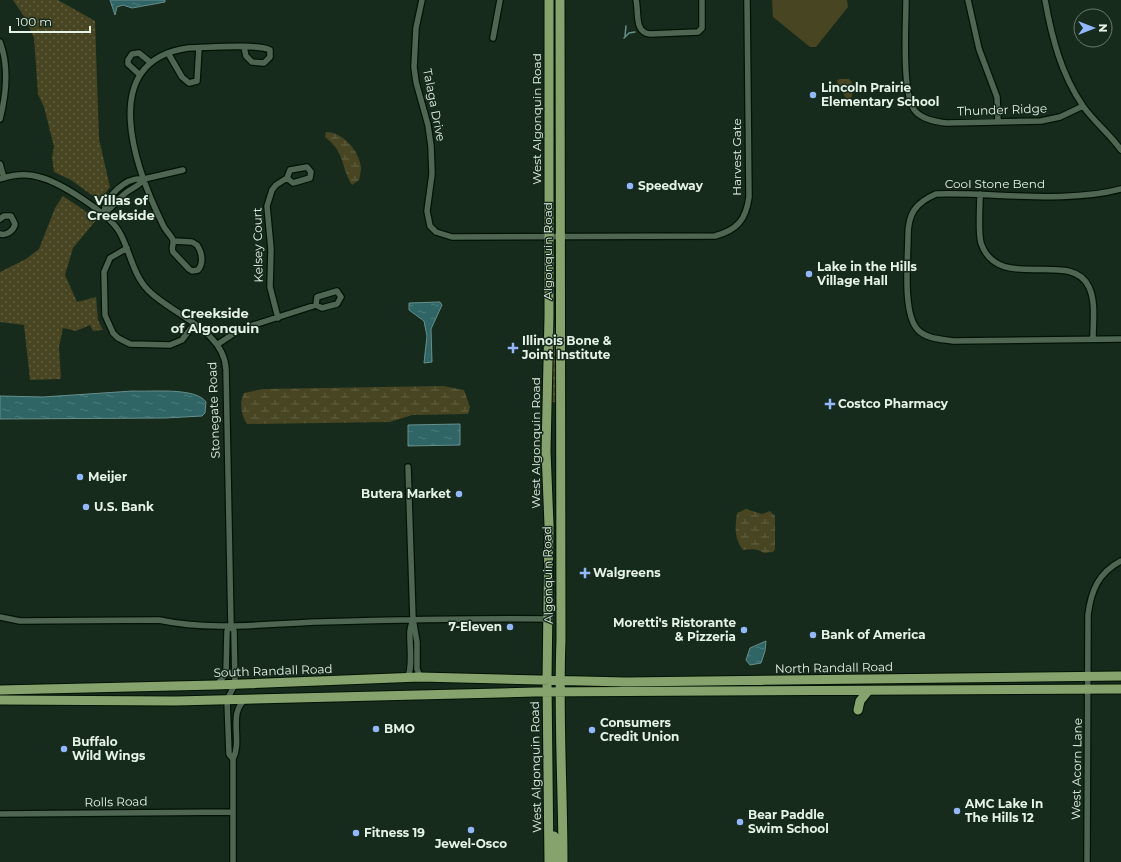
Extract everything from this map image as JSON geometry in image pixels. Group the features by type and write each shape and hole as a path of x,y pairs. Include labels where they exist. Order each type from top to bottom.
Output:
{"main road":[{"name":"West Algonquin Road","path":"549,0 546,451 549,526 547,692 550,862"},
{"name":"Algonquin Road","path":"560,0 561,640 559,681 563,862"},
{"name":"North Randall Road","path":"547,681 825,681 1089,675 1121,676"},
{"name":"South Randall Road","path":"0,690 420,678 547,681"},
{"name":"North Randall Road","path":"547,692 1121,689"},
{"path":"858,710 860,701 868,691"},
{"path":"0,700 176,701 547,692"},
{"path":"548,761 555,812 558,816 563,818"},
{"path":"549,817 554,831 557,862"}],"street":[{"name":"Talaga Drive","path":"422,0 416,28 414,57 416,82 428,125 431,146 432,174 427,211 430,226 436,232 452,237 560,237"},
{"path":"493,38 500,0"},
{"path":"636,0 639,27 645,34 698,32 702,28 703,22 702,0"},
{"name":"Harvest Gate","path":"560,237 715,236 735,229 748,207 749,197 747,0"},
{"name":"Thunder Ridge","path":"906,0 906,78 908,94 914,111 933,121 947,123 1041,121 1060,117 1083,106"},
{"path":"968,0 979,49 997,97 998,121"},
{"path":"1046,0 1058,56 1064,73 1083,106 1114,140 1121,150"},
{"path":"0,42 3,51 3,81 6,94 0,119"},
{"path":"173,241 192,242 197,245 202,264 198,270 192,271 177,257 172,248 173,241 162,224 144,179 135,150 130,116 132,90 140,74 150,62 168,53 184,48 244,47 266,48 271,52 270,57 264,63 252,62 246,56 244,47"},
{"path":"168,53 182,77 189,83 197,81 199,48"},
{"path":"140,74 128,64 130,56 132,54 139,53 150,62"},
{"path":"0,164 2,178"},
{"path":"104,213 104,204 113,193 129,181 183,170"},
{"name":"Stonegate Road","path":"2,178 16,175 39,177 58,184 104,213 120,232 144,286 218,344 225,361 231,625 234,631 235,684 227,700 229,754 233,758"},
{"name":"Kelsey Court","path":"278,318 270,288 271,248 267,206 276,185 287,178"},
{"name":"Cool Stone Bend","path":"1121,189 1110,192 1079,195 936,194 920,202 913,211 908,224 908,308 918,330 934,339 953,341 1093,338 1121,339"},
{"path":"980,194 981,243 990,259 1000,265 1021,270 1061,270 1080,275 1086,281 1092,294 1093,338"},
{"path":"0,219 4,216 10,216 15,224 13,229 6,234 0,234"},
{"path":"127,248 110,258 104,272 105,315 113,333 130,344 170,345 182,340 194,324"},
{"path":"218,344 241,329 316,305"},
{"path":"408,467 413,619 417,642 417,670 420,678"},
{"name":"West Acorn Lane","path":"1087,862 1089,690 1088,615 1090,602 1097,582 1102,574 1121,561"},
{"path":"0,617 20,621 159,620 180,624 231,625 413,619 549,619"},
{"path":"406,679 408,677 410,667 410,630 413,619"},
{"name":"Stonegate Road","path":"216,685 226,673 227,631 231,625"},
{"name":"Stonegate Road","path":"233,862 233,758 237,752 237,711 246,699"},
{"name":"Rolls Road","path":"0,814 232,812"}],"green space":[{"path":"13,0 58,0 95,21 99,139 110,187 100,201 71,180 54,172 52,157 54,147 44,107 38,94 34,38 25,18"},
{"path":"772,0 847,0 848,7 816,47 810,47 773,17"},
{"path":"849,79 852,82 853,92 851,99 847,99 838,87 837,80"},
{"path":"326,132 338,135 344,139 354,149 360,161 361,167 359,180 352,185 348,178 340,154 332,143 325,137"},
{"path":"63,196 97,219 73,248 65,275 77,302 96,297 98,320 103,330 93,331 90,325 76,331 63,328 59,347 61,379 30,380 24,325 0,322 0,272 26,259 39,249 55,208"},
{"path":"554,326 557,355 559,402 551,402"},
{"path":"443,386 464,390 470,407 468,414 412,415 390,422 247,424 241,409 242,397 244,393 263,389"},
{"path":"746,509 762,514 770,511 775,516 775,549 773,552 764,553 751,549 743,550 740,546 736,532 737,513"}],"water":[{"path":"110,0 165,0 165,2 132,8 123,5 117,7 115,15"},
{"path":"440,302 442,305 431,329 432,362 424,363 427,336 424,321 409,310 409,303"},
{"path":"133,391 172,391 193,394 201,397 206,402 205,413 202,416 165,418 0,419 0,396 43,397"},
{"path":"460,424 460,445 408,446 408,425"},
{"path":"766,641 765,651 761,663 750,665 746,660 750,648"}],"waterway":[{"path":"625,36 626,26"},
{"path":"624,38 629,33 635,32"}],"place":[{"name":"Lincoln Prairie Elementary School","path":"813,95"},
{"name":"Speedway","path":"630,186"},
{"name":"Lake in the Hills Village Hall","path":"809,274"},
{"name":"Illinois Bone & Joint Institute","path":"513,348"},
{"name":"Costco Pharmacy","path":"830,404"},
{"name":"Meijer","path":"80,477"},
{"name":"Butera Market","path":"459,494"},
{"name":"U.S. Bank","path":"86,507"},
{"name":"Walgreens","path":"585,573"},
{"name":"7-Eleven","path":"510,627"},
{"name":"Moretti's Ristorante & Pizzeria","path":"744,630"},
{"name":"Bank of America","path":"813,635"},
{"name":"BMO","path":"376,729"},
{"name":"Consumers Credit Union","path":"592,730"},
{"name":"Buffalo Wild Wings","path":"64,749"},
{"name":"AMC Lake In The Hills 12","path":"957,811"},
{"name":"Bear Paddle Swim School","path":"740,822"},
{"name":"Jewel-Osco","path":"471,830"},
{"name":"Fitness 19","path":"356,833"}],"district":[{"name":"Villas of Creekside","path":"121,208"},
{"name":"Creekside of Algonquin","path":"215,320"}]}
